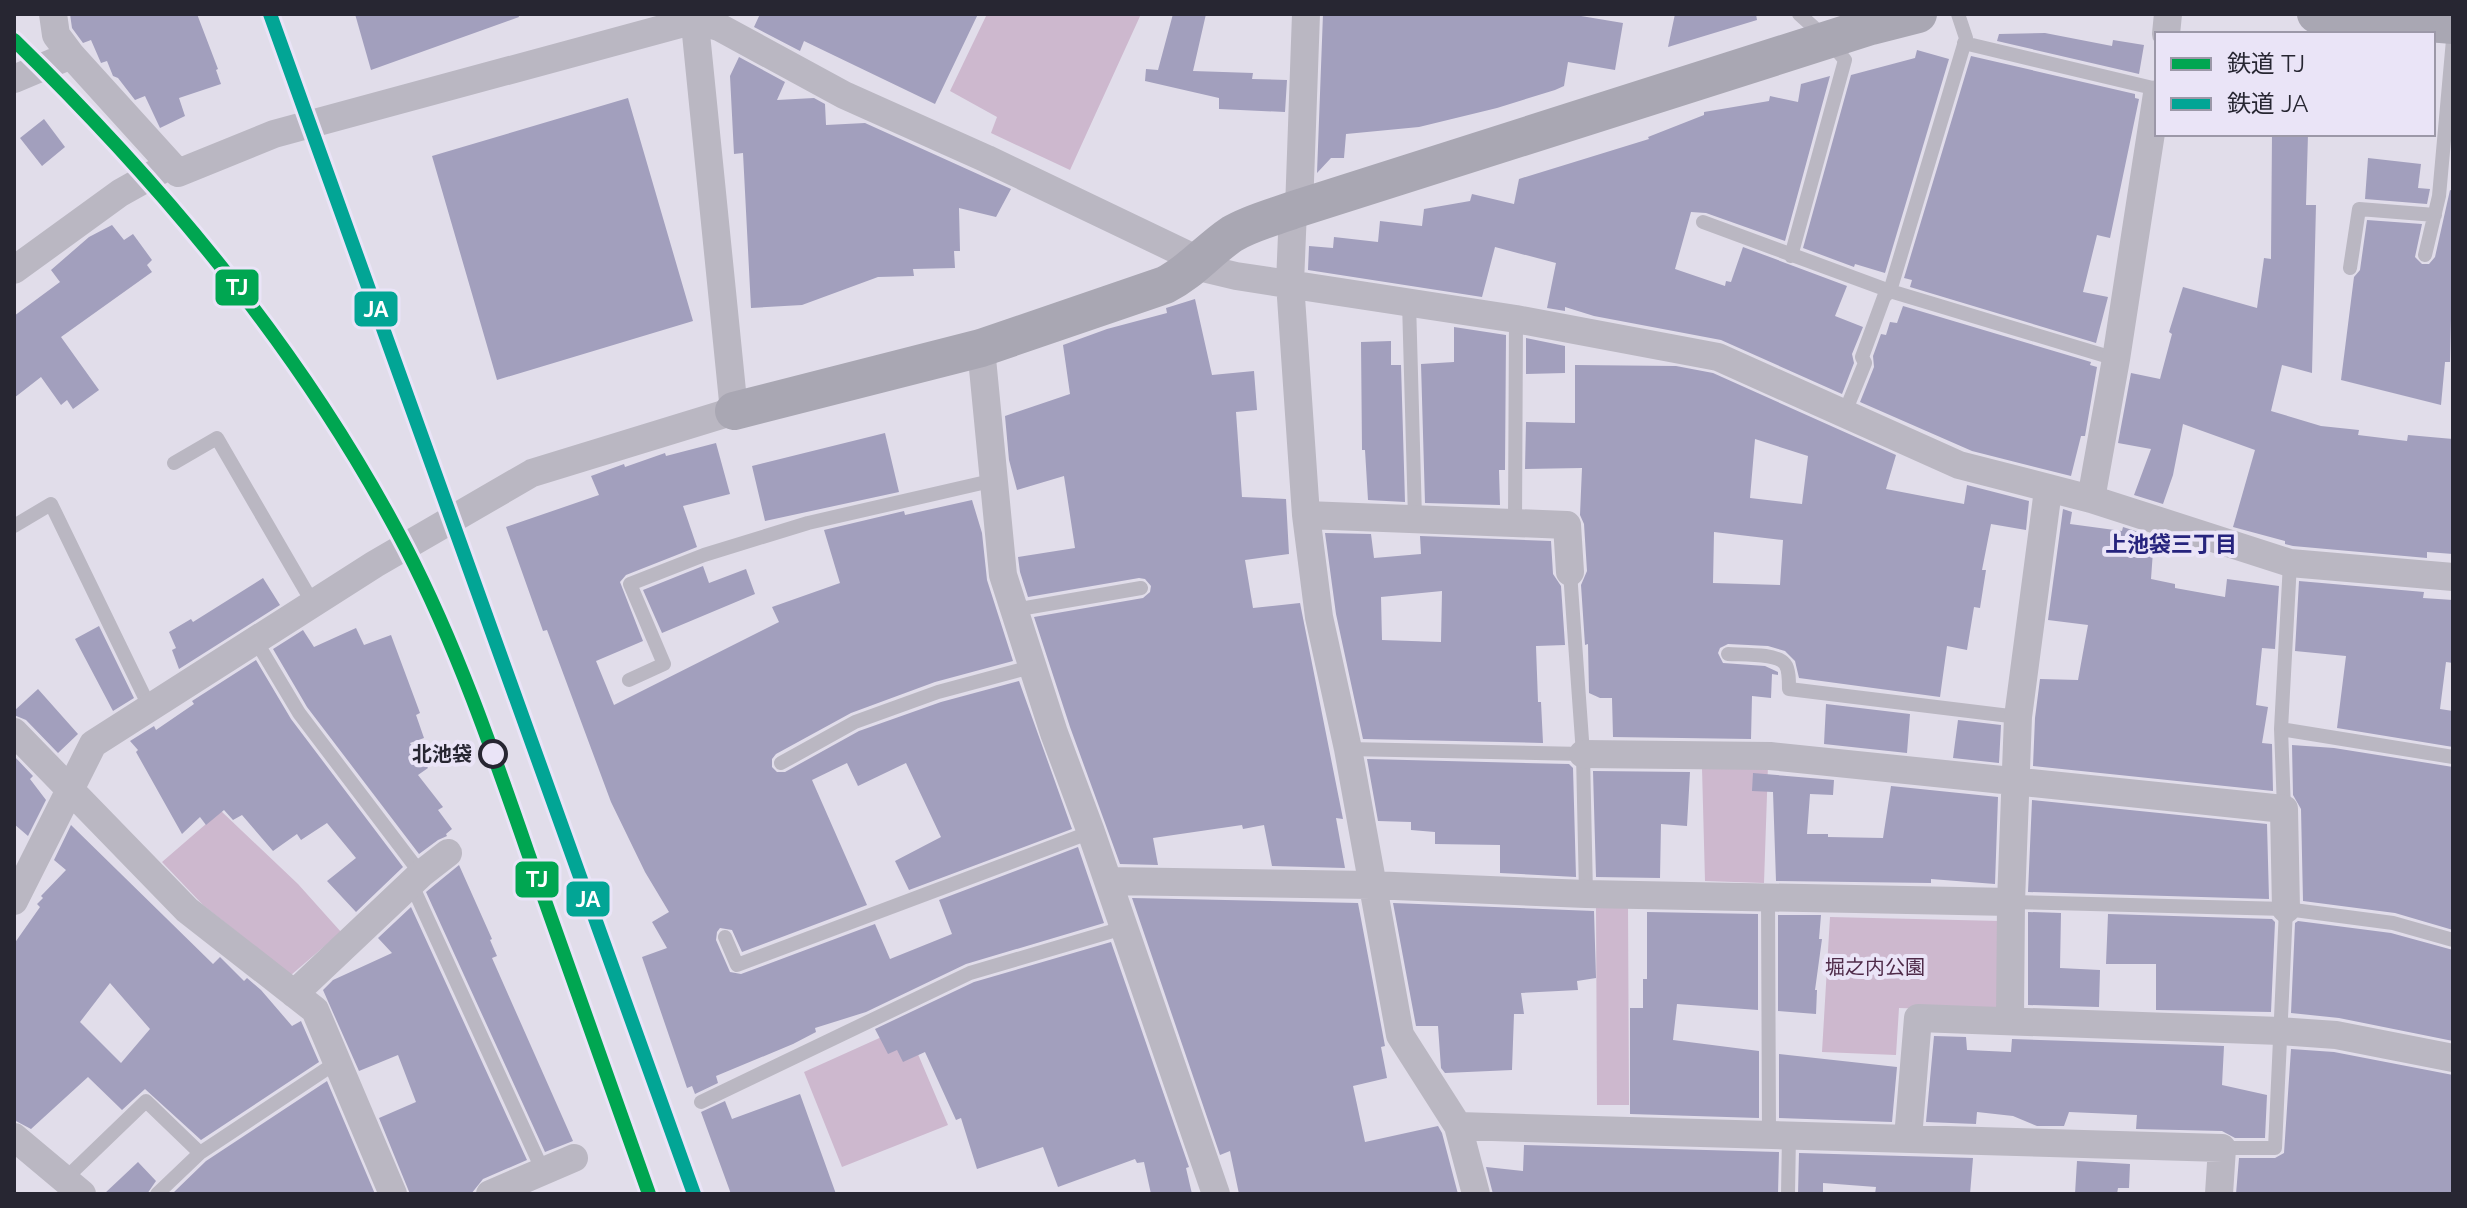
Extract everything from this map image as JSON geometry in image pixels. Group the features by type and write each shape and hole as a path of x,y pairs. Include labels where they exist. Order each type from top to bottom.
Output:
{"street":[{"path":"53,14 56,35 71,55 178,173 274,134 695,17 844,95 987,159 1196,263 1236,276 1516,319 1718,357 1959,465 2091,499 2290,563 2453,577"},
{"path":"1306,14 1290,283 1306,515 1319,617 1348,749 1400,1035 1458,1126 1476,1194"},
{"path":"14,901 93,744 375,564 532,473 734,411 981,348 1165,285 1236,232 1296,210 1918,14"},
{"path":"695,17 734,411"},
{"path":"2340,22 2453,25"},
{"path":"14,79 71,55"},
{"path":"2091,499 2155,105"},
{"path":"14,270 120,193 170,165"},
{"path":"981,348 1003,575 1031,667 1216,1194"},
{"path":"2010,1021 2018,717 2048,490"},
{"path":"1306,515 1567,525 1570,572"},
{"path":"14,732 187,910 315,1010 393,1194"},
{"path":"1583,754 1770,756 2284,809 2286,909"},
{"path":"294,994 416,878 448,853"},
{"path":"1108,881 2011,902"},
{"path":"1908,1138 1918,1018 2336,1035 2453,1058"},
{"path":"1458,1126 2222,1148 2219,1194"},
{"path":"14,1137 73,1187"},
{"path":"490,1194 574,1158"}],"lane":[{"path":"1791,256 1845,60 1799,14"},
{"path":"1845,412 1865,363 1862,357 1878,312 1890,291 1966,38 1958,14"},
{"path":"2425,255 2439,196 2453,40"},
{"path":"1964,43 2155,91"},
{"path":"2350,268 2359,209 2435,215"},
{"path":"1703,222 1890,291 2116,359"},
{"path":"1409,302 1415,518"},
{"path":"1515,522 1516,319"},
{"path":"174,463 217,438 314,605"},
{"path":"629,680 664,664 630,584 704,555 808,523 995,480"},
{"path":"14,526 51,504 150,708"},
{"path":"2284,809 2281,729 2290,563"},
{"path":"1570,572 1583,754 1586,894"},
{"path":"1014,610 1141,588"},
{"path":"256,641 299,713 416,878 543,1171"},
{"path":"1728,654 1775,657 1783,661 1787,666 1789,689 2018,717"},
{"path":"781,763 855,722 938,692 1031,667"},
{"path":"2281,729 2453,757"},
{"path":"1348,749 1583,754"},
{"path":"725,937 737,965 1091,832"},
{"path":"1768,896 1779,1134 1788,1194"},
{"path":"2011,902 2286,909 2393,923 2453,940"},
{"path":"2222,1148 2275,1148 2286,909"},
{"path":"701,1102 970,973 1123,928"},
{"path":"157,1194 200,1153 337,1062"},
{"path":"73,1187 146,1101 200,1153"}],"green space":[{"path":"987,14 1141,14 1070,170 991,133 997,117 950,91"},
{"path":"1768,765 1764,883 1705,881 1702,768"},
{"path":"221,811 298,884 341,932 291,975 203,905 162,862"},
{"path":"1596,906 1628,906 1629,1105 1597,1105"},
{"name":"堀之内公園","path":"1830,917 2001,921 1998,1011 1899,1008 1896,1055 1822,1052"},
{"path":"906,1026 948,1125 842,1167 804,1072"}],"building":[{"path":"70,14 197,14 221,84 179,98 185,116 160,128 145,96 135,100 113,76 107,61 101,63 91,40 83,43 72,28"},
{"path":"355,14 518,14 519,17 371,70"},
{"path":"760,14 978,14 935,104 804,41 800,51 754,27"},
{"path":"1173,14 1206,14 1193,71 1253,73 1252,79 1287,80 1285,112 1219,109 1219,98 1145,81 1146,69 1158,70"},
{"path":"1323,14 1569,14 1623,23 1615,70 1568,62 1564,86 1555,90 1419,127 1346,134 1344,158 1331,158 1317,173"},
{"path":"1675,14 1756,14 1757,20 1668,47"},
{"path":"2045,33 2112,46 2113,40 2144,45 2139,74 1997,41 1999,34"},
{"path":"1917,50 1949,59 1885,273 1855,264 1854,267 1803,248 1851,75 1915,58"},
{"path":"1971,56 2135,94 2135,98 2139,99 2110,238 2097,235 2083,292 2108,297 2096,343 1910,287 1912,280 1904,278"},
{"path":"739,57 785,82 777,100 814,98 825,104 826,125 865,123 1011,189 996,217 959,208 960,251 954,251 955,268 913,269 914,276 878,277 802,305 751,308 743,153 734,154 730,76"},
{"path":"1830,76 1785,241 1706,213 1691,212 1675,269 1725,286 1726,281 1731,282 1743,247 1847,286 1835,316 1863,327 1852,354 1854,363 1842,394 1721,340 1594,316 1565,307 1565,311 1547,308 1556,263 1495,247 1482,297 1308,270 1309,246 1333,248 1334,237 1378,242 1380,221 1422,226 1424,209 1470,201 1472,194 1514,204 1519,179 1649,139 1704,115 1704,112 1769,101 1770,96 1798,102 1801,84"},
{"path":"628,98 693,321 497,380 432,156"},
{"path":"44,119 65,147 42,166 20,138"},
{"path":"2272,136 2308,136 2306,205 2316,205 2312,373 2282,365 2271,411 2321,426 2359,430 2358,435 2407,441 2408,435 2453,439 2453,554 2427,552 2427,558 2293,546 2233,527 2255,450 2183,424 2173,475 2163,504 2134,495 2151,449 2118,443 2131,373 2160,379 2172,334 2169,332 2183,287 2257,308 2264,258 2271,259"},
{"path":"2368,158 2421,164 2418,188 2430,189 2427,204 2365,199"},
{"path":"2450,190 2453,191 2453,320 2450,362 2445,362 2441,405 2341,380 2354,277 2360,270 2367,220 2422,224 2415,257 2422,264 2429,264 2435,257"},
{"path":"112,225 124,240 133,234 152,260 147,265 152,272 61,337 99,390 73,409 67,400 61,405 41,377 14,398 14,316 60,282 51,270 89,237"},
{"path":"1195,299 1212,375 1254,371 1257,410 1236,412 1242,497 1286,499 1289,554 1245,560 1253,608 1300,603 1343,819 1336,818 1345,868 1272,866 1264,825 1243,829 1242,825 1153,838 1158,865 1120,864 1034,617 1143,598 1150,592 1151,586 1145,579 1139,578 1028,597 1020,572 1018,557 1075,548 1064,476 1017,490 1009,460 1005,416 1070,394 1063,345 1167,313 1166,308"},
{"path":"1903,306 2091,362 2090,365 2097,367 2085,436 2081,436 2071,476 1972,451 1860,402 1874,367 1873,356 1881,334 1886,335 1890,322 1897,323"},
{"path":"1454,327 1506,335 1505,470 1499,470 1500,505 1425,503 1421,364 1454,362"},
{"path":"1526,338 1565,346 1565,373 1526,374"},
{"path":"1391,341 1391,365 1401,365 1405,502 1368,500 1365,450 1362,450 1361,342"},
{"path":"1575,365 1676,366 1713,373 1896,455 1886,489 1964,504 1967,485 2029,501 2026,530 1991,524 1982,570 1986,570 1980,608 1974,607 1967,650 1947,646 1940,697 1799,678 1795,661 1785,651 1768,646 1728,644 1718,653 1723,663 1765,666 1778,672 1778,675 1772,674 1771,698 1752,696 1751,739 1613,737 1612,698 1600,698 1589,693 1588,644 1585,645 1581,585 1587,571 1584,524 1580,515 1582,468 1525,469 1526,422 1575,423","holes":["1755,439 1808,456 1802,504 1750,498","1714,532 1783,540 1780,585 1713,583"]},
{"path":"885,433 899,492 765,521 752,466"},
{"path":"716,443 730,494 683,506 697,547 626,575 620,582 643,641 596,661 614,705 779,622 772,607 840,583 824,530 904,511 905,515 972,500 982,533 987,580 1013,661 935,682 851,713 776,754 772,767 777,772 785,772 859,731 941,702 1019,681 1072,829 909,890 895,861 941,837 906,763 858,786 847,763 812,780 867,905 742,952 732,930 720,928 716,940 730,972 741,974 875,924 890,959 952,934 939,900 1078,847 1104,923 966,964 866,1012 815,1028 816,1032 793,1044 716,1076 718,1083 695,1094 692,1086 687,1088 642,957 667,948 652,922 669,912 645,872 611,802 547,630 543,631 506,527 599,495 591,476 665,453 666,456"},
{"path":"2063,509 2072,512 2070,524 2122,531 2123,527 2154,537 2151,579 2175,584 2175,588 2225,597 2227,579 2279,586 2275,649 2262,648 2256,705 2268,707 2262,743 2272,744 2273,791 2033,766 2040,679 2078,680 2088,625 2048,620"},
{"path":"1325,533 1371,534 1374,558 1421,554 1420,536 1551,541 1553,574 1561,586 1565,645 1536,646 1543,743 1363,739 1336,614","holes":["1442,591 1441,642 1382,640 1381,597"]},
{"path":"703,566 709,583 746,569 755,594 662,633 643,590"},
{"path":"263,578 280,605 179,669 172,650 176,648 169,632 191,619 193,622"},
{"path":"2299,581 2424,592 2423,598 2453,600 2453,663 2446,662 2440,709 2453,711 2453,747 2337,728 2346,656 2295,651"},
{"path":"99,626 134,698 113,711 75,639"},
{"path":"356,628 364,645 391,635 420,713 416,715 424,738 410,743 428,768 418,775 443,807 438,810 452,829 447,836 419,854 307,707 273,649 303,630 314,647"},
{"path":"256,660 291,719 403,867 356,912 327,881 356,858 327,823 301,840 297,834 273,851 242,815 233,820 224,810 206,825 200,817 182,834 136,752 138,750 130,741 154,726 156,730 194,704 192,701"},
{"path":"38,689 78,734 58,753 26,720 14,715 14,711"},
{"path":"1826,704 1910,714 1907,753 1824,744"},
{"path":"1958,720 2001,725 1999,763 1953,758"},
{"path":"2292,745 2334,748 2453,767 2453,930 2395,913 2303,901 2301,809 2293,795"},
{"path":"14,756 33,776 30,779 46,800 28,836 14,824"},
{"path":"1367,759 1569,764 1573,768 1576,877 1500,873 1500,845 1435,844 1435,832 1411,830 1411,822 1378,821"},
{"path":"1593,771 1690,772 1687,826 1661,824 1660,878 1596,877"},
{"path":"1753,773 1834,780 1833,795 1810,794 1807,834 1828,834 1828,837 1883,838 1891,786 1998,797 1995,884 1931,879 1931,883 1776,881 1773,792 1752,791"},
{"path":"2032,800 2267,824 2269,899 2028,892"},
{"path":"71,825 213,964 220,957 244,981 247,978 261,990 292,1026 301,1021 319,1062 201,1140 145,1089 122,1110 88,1077 31,1129 14,1120 14,944 40,907 37,904 43,898 41,896 66,870 54,860","holes":["110,983 150,1029 121,1063 80,1022"]},
{"path":"459,865 492,939 497,956 492,958 573,1141 545,1152 426,892"},
{"path":"1132,898 1358,903 1385,1046 1381,1047 1387,1078 1353,1086 1365,1142 1438,1126 1458,1194 1239,1194 1230,1151 1220,1155"},
{"path":"1393,903 1594,911 1596,978 1577,981 1578,990 1521,993 1524,1014 1514,1014 1512,1070 1445,1073 1441,1068 1438,1026 1416,1026"},
{"path":"411,907 527,1160 483,1179 471,1194 410,1194 379,1118 416,1102 398,1055 359,1071 323,990 333,980 392,953 378,938"},
{"path":"1647,912 1758,914 1758,1010 1677,1004 1673,1040 1759,1051 1759,1118 1630,1114 1630,1008 1643,1008 1643,979 1647,979"},
{"path":"2028,912 2061,913 2060,968 2100,970 2099,1007 2028,1005"},
{"path":"2108,914 2272,919 2275,922 2271,1012 2156,1010 2156,964 2106,964"},
{"path":"1778,915 1821,915 1816,1014 1778,1011"},
{"path":"2295,923 2391,933 2453,950 2453,1041 2339,1018 2291,1013"},
{"path":"1111,942 1189,1167 1186,1168 1192,1194 1151,1194 1144,1162 1137,1163 1135,1159 1058,1187 1043,1147 977,1169 961,1118 956,1120 925,1052 903,1062 897,1050 888,1054 875,1029 974,982"},
{"path":"1934,1036 1966,1037 1967,1050 2011,1052 2012,1039 2224,1046 2222,1085 2267,1095 2265,1138 2235,1138 2222,1131 2136,1129 2137,1115 2069,1112 2064,1126 2037,1126 2013,1116 1977,1112 1976,1124 1926,1122"},
{"path":"2291,1049 2334,1052 2453,1075 2453,1194 2236,1194 2239,1158 2275,1158 2284,1153"},
{"path":"1779,1054 1897,1067 1892,1122 1779,1118"},
{"path":"327,1081 375,1194 172,1194 206,1161"},
{"path":"800,1094 836,1194 731,1194 701,1112 725,1101 732,1119"},
{"path":"1524,1145 1779,1152 1778,1194 1493,1194 1486,1167 1523,1171"},
{"path":"1799,1153 1973,1158 1970,1194 1875,1194 1876,1187 1823,1183 1823,1194 1798,1194"},
{"path":"2077,1161 2130,1164 2129,1188 2118,1188 2117,1194 2075,1194"},
{"path":"138,1162 156,1181 147,1194 104,1194"}],"rail line":[{"name":"JA","path":"270,14 694,1194"},
{"name":"TJ","path":"14,40 126,156 230,278 279,342 367,477 424,585 487,736 649,1194"}],"place":[{"name":"北池袋","path":"493,754"}],"district":[{"name":"上池袋三丁目","path":"2171,544"}]}
